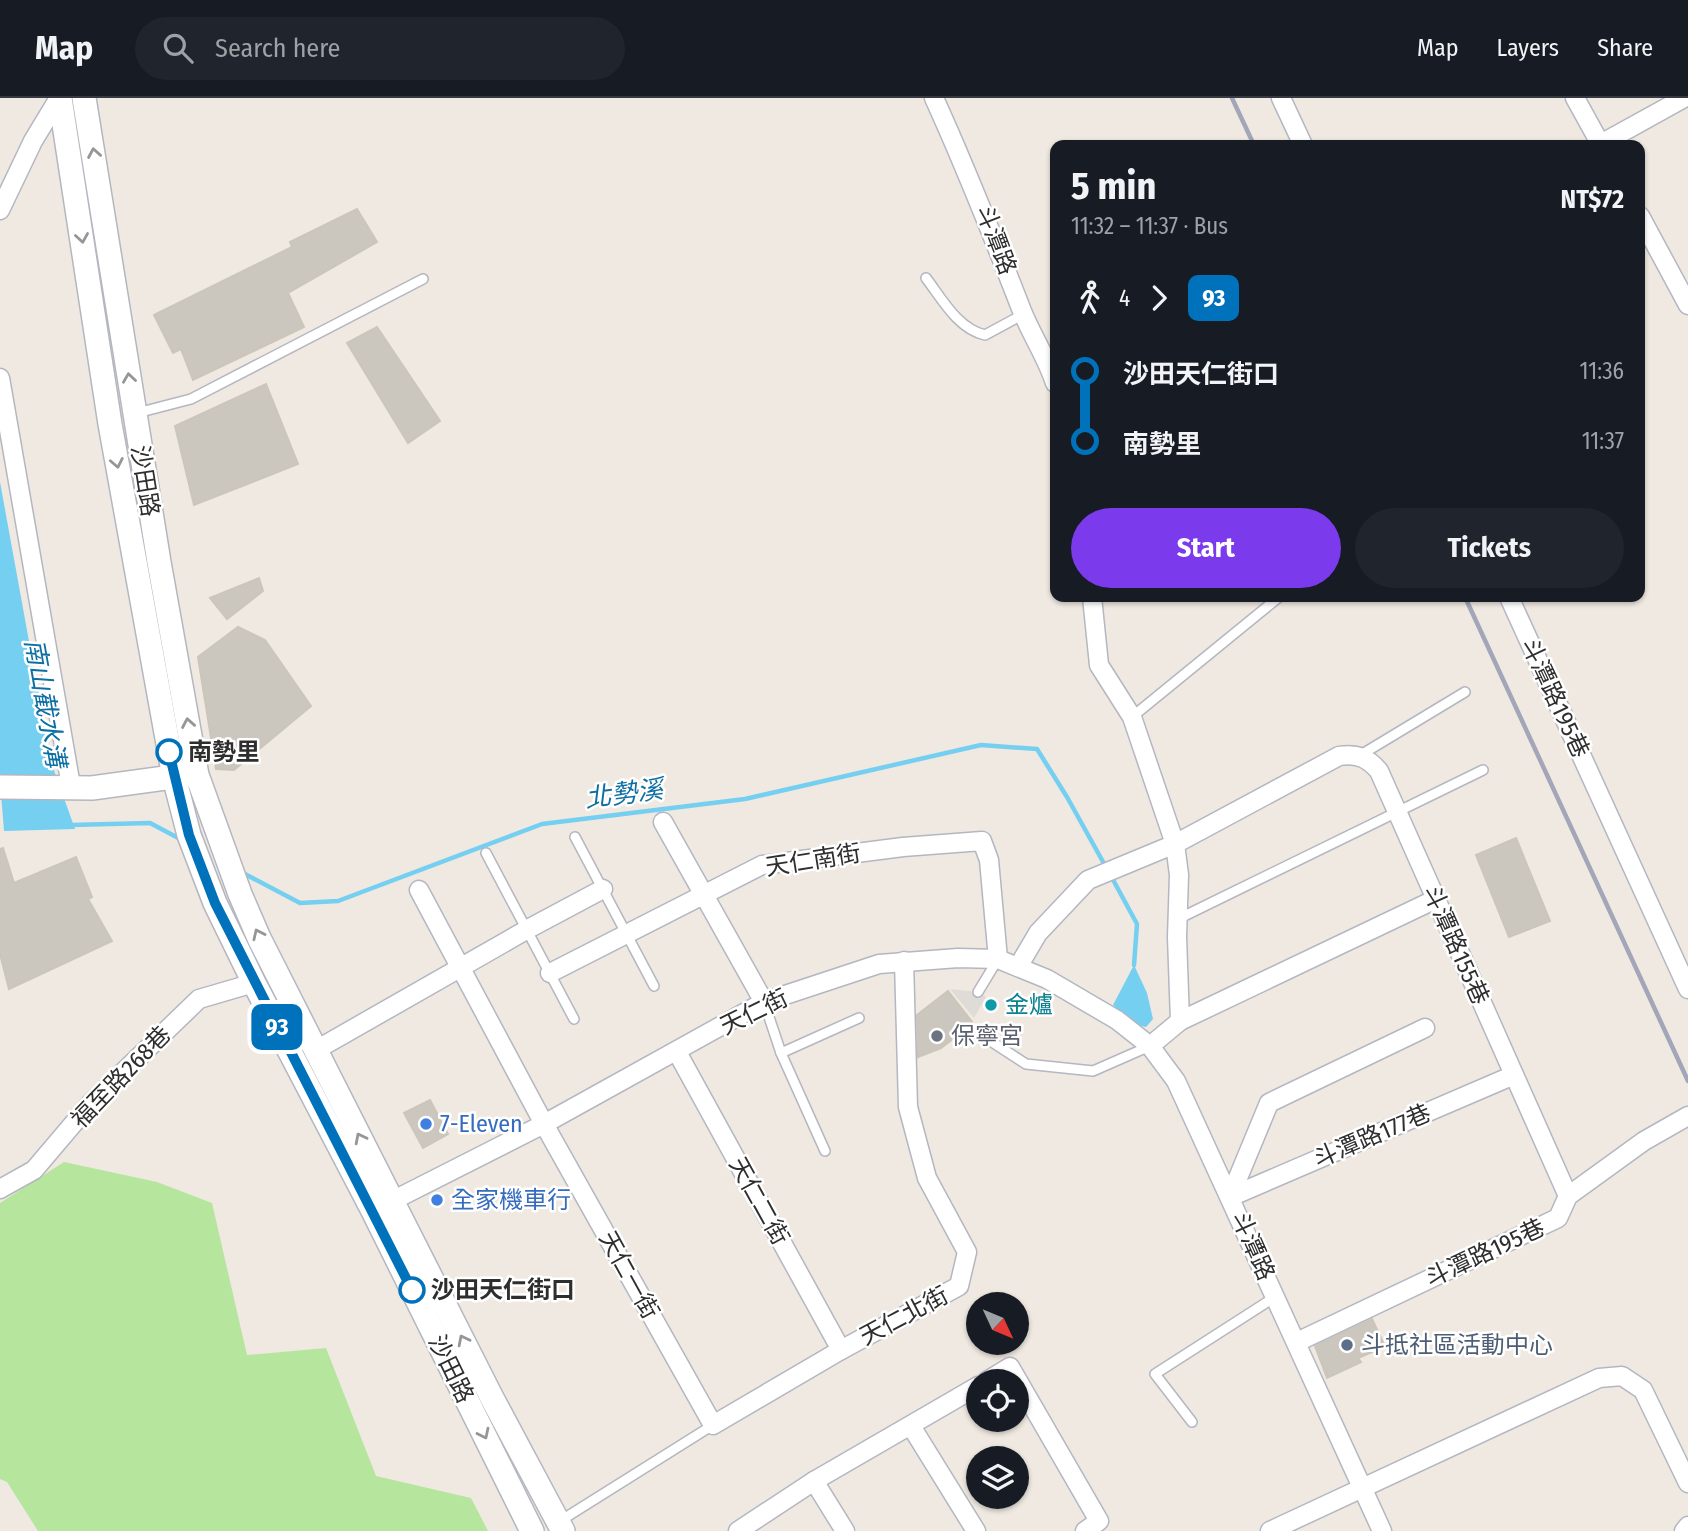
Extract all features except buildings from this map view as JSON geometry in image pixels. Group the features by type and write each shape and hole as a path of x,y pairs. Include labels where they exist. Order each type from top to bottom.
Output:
{"street":[{"path":"0,210 33,141 60,98"},
{"name":"沙田路","path":"60,98 110,424 174,776 189,835 201,869 254,983 382,1206 560,1527"},
{"name":"沙田路","path":"85,98 113,264 134,414 197,775 259,938 316,1050 382,1206 532,1531"},
{"name":"斗潭路","path":"934,98 978,194 1024,314 1050,368"},
{"path":"1281,98 1301,140"},
{"path":"1575,98 1597,140"},
{"path":"1609,140 1684,98"},
{"path":"1645,225 1688,305"},
{"path":"87,271 113,264"},
{"path":"0,378 4,430 71,786"},
{"path":"1093,602 1099,664 1132,717 1175,844 1179,874 1180,1021"},
{"name":"斗潭路195巷","path":"1511,602 1688,989"},
{"path":"1018,967 1038,933 1088,880 1175,844 1339,756 1359,756"},
{"name":"斗潭路155巷","path":"1359,756 1371,761 1380,771 1568,1196"},
{"path":"0,787 92,788 197,775"},
{"path":"663,822 764,1002"},
{"name":"天仁南街","path":"550,973 762,865 903,847 982,841 989,860 998,959"},
{"name":"天仁一街","path":"419,890 544,1124 713,1425"},
{"path":"316,1050 528,929 603,890"},
{"path":"1150,1046 1180,1021 1436,899"},
{"name":"天仁街","path":"382,1206 544,1124 764,1002 879,964 998,959 1090,1003 1150,1046"},
{"name":"天仁北街","path":"713,1425 841,1350 959,1286 965,1272 967,1252 927,1178 908,1107 904,961"},
{"name":"福至路268巷","path":"0,1189 34,1170 90,1104 199,999 254,983"},
{"path":"1230,1197 1269,1103 1425,1028"},
{"name":"斗潭路","path":"1150,1046 1176,1082 1297,1342 1359,1488 1381,1531"},
{"name":"天仁二街","path":"677,1052 841,1350"},
{"name":"斗潭路177巷","path":"1230,1197 1514,1076"},
{"name":"斗潭路195巷","path":"1297,1342 1559,1218 1568,1196 1644,1141 1688,1116"},
{"path":"1270,1531 1599,1378 1622,1376 1643,1390 1688,1483"},
{"path":"741,1530 814,1481 966,1393"},
{"path":"1029,1400 1099,1521 1085,1531"},
{"path":"911,1426 976,1531"},
{"path":"814,1481 845,1531"},
{"path":"1684,1531 1688,1527"}],"lane":[{"path":"926,278 960,321 974,333 985,335 1024,314"},
{"path":"134,414 191,399 423,279"},
{"path":"1132,717 1273,602"},
{"path":"1359,756 1465,692"},
{"path":"1178,919 1398,814 1483,770"},
{"path":"575,837 654,986"},
{"path":"486,853 573,1019"},
{"path":"978,992 998,959"},
{"path":"764,1002 781,1053 825,1151"},
{"path":"781,1053 859,1018"},
{"path":"989,1040 1026,1064 1093,1071 1150,1046"},
{"path":"1192,1422 1156,1374 1275,1297"},
{"name":"天仁北街","path":"560,1527 713,1425"}],"green space":[{"path":"64,1162 157,1182 212,1203 247,1355 326,1348 376,1476 471,1498 488,1531 38,1531 7,1482 0,1479 0,1203"}],"shaded area":[{"path":"950,989 978,992 986,997 974,1018"}],"water":[{"name":"南山截水溝","path":"0,482 51,762 75,829 4,831 0,781"},
{"path":"1134,965 1147,993 1153,1019 1146,1027 1136,1025 1113,1005"}],"waterway":[{"name":"北勢溪","path":"241,872 300,903 338,901 542,824 745,799 981,745 1037,749 1107,869"},
{"name":"北勢溪","path":"71,825 150,823 184,841"},
{"name":"北勢溪","path":"1111,876 1137,924 1134,965"}],"railway":[{"path":"1232,98 1252,140"},
{"path":"1467,602 1688,1081"}],"bus line":[{"name":"93","path":"169,752 189,835 215,903 412,1290"}],"place":[{"name":"南勢里","path":"169,752"},
{"name":"金爐","path":"991,1005"},
{"name":"保寧宮","path":"937,1036"},
{"name":"7-Eleven","path":"426,1124"},
{"name":"全家機車行","path":"437,1200"},
{"name":"沙田天仁街口","path":"412,1290"},
{"name":"斗抵社區活動中心","path":"1347,1345"}]}
